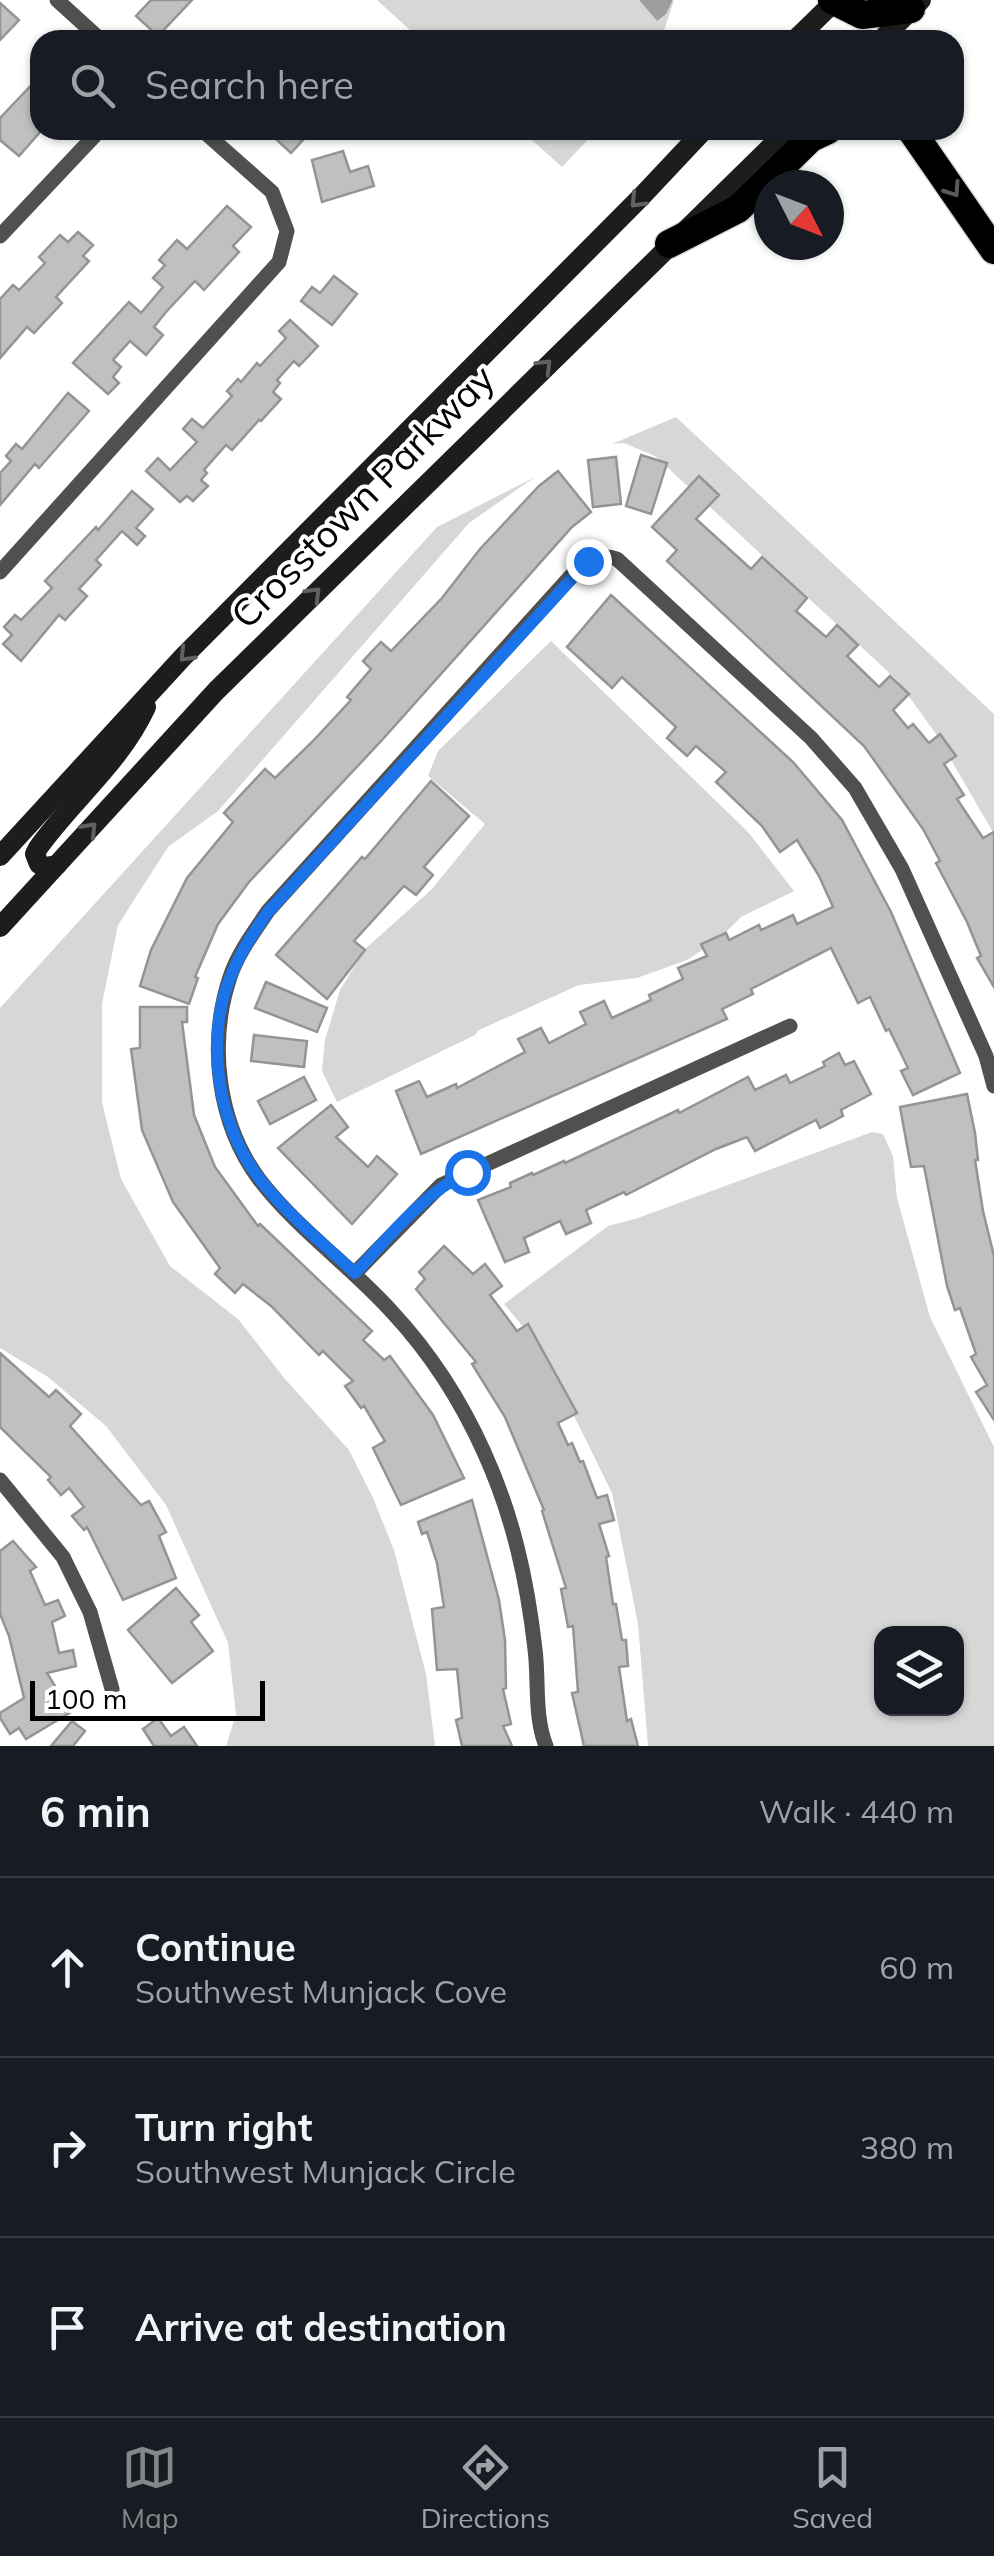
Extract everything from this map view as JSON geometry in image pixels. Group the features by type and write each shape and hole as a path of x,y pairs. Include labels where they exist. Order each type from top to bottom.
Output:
{"highway":[{"path":"834,1 866,18 916,5"},
{"path":"669,244 738,209 809,140"},
{"path":"917,140 994,250"}],"main road":[{"path":"804,30 834,1"},
{"path":"891,30 916,5"},
{"name":"Crosstown Parkway","path":"0,856 155,687 694,140"},
{"name":"Crosstown Parkway","path":"0,927 216,692 778,140"},
{"path":"57,865 39,864 35,854 38,848 114,762 134,733 155,687"}],"street":[{"path":"57,0 90,30"},
{"path":"0,236 91,140"},
{"path":"0,572 279,262 287,231 272,192 213,140"},
{"path":"546,1746 528,1589 514,1526 473,1428 424,1350 355,1273 260,1179 230,1122 218,1050 220,1012 231,973 250,937 281,897 579,568 603,556 617,558 811,738 856,788 902,869 986,1056 994,1086"},
{"path":"355,1273 442,1185 790,1026"},
{"path":"0,1480 63,1557 90,1612 112,1689"}],"shaded area":[{"path":"377,0 639,0 657,21 674,0 664,30 410,30"},
{"path":"639,0 673,0 657,21"},
{"path":"532,140 588,140 562,167"},
{"path":"676,417 994,714 994,834 936,734 897,680 655,456 624,443 612,444"},
{"path":"535,477 469,523 218,811 168,847 118,925 102,1004 102,1102 121,1179 170,1266 238,1319 349,1450 394,1550 426,1674 435,1746 226,1746 236,1714 228,1643 166,1505 106,1426 48,1377 0,1348 0,1008 437,527"},
{"path":"551,641 748,832 794,891 741,917 719,939 687,960 637,978 579,985 479,1030 337,1102 322,1071 325,1040 340,990 365,949 431,890 485,824 428,776 438,751"},
{"path":"872,1132 883,1134 893,1156 897,1198 930,1317 994,1447 994,1746 648,1746 638,1624 612,1493 540,1347 504,1304 608,1226"}],"building":[{"path":"151,0 192,0 164,30 151,30 136,16"},
{"path":"0,3 19,20 0,40"},
{"path":"30,86 33,140 19,156 0,140 0,118"},
{"path":"277,140 303,140 291,153"},
{"path":"343,151 350,172 368,166 374,186 322,202 312,160"},
{"path":"227,206 251,227 233,246 239,252 204,290 195,281 166,312 154,327 163,335 146,355 130,341 113,360 121,367 113,377 119,383 108,394 73,363 129,302 141,313 163,287 153,278 165,265 159,260 177,240 187,249"},
{"path":"78,232 93,245 83,256 89,261 56,297 62,303 34,333 27,327 0,358 0,299 13,285 19,290 45,263 39,257 60,235 68,242"},
{"path":"334,276 357,294 332,325 301,301 312,287 320,293"},
{"path":"290,320 318,346 299,366 294,361 277,380 280,383 273,392 281,399 261,421 232,450 226,445 204,470 207,473 201,480 208,486 193,501 187,496 180,502 146,471 158,458 170,470 197,442 183,429 192,419 203,428 232,396 227,391 238,379 241,382 257,363 260,366 286,338 279,331"},
{"path":"68,393 89,411 0,505 0,473 11,461 6,456 16,444 22,449"},
{"path":"641,455 667,463 651,514 626,506"},
{"path":"616,457 621,504 593,507 588,460"},
{"path":"558,471 591,512 572,527 249,882 218,924 195,977 198,978 189,1004 140,986 151,950 187,878 233,822 224,813 265,769 275,778 313,741 351,700 347,697 371,669 363,661 381,642 391,651 442,598 480,549"},
{"path":"699,476 719,495 696,519 751,569 762,557 807,598 796,611 826,637 837,625 858,645 847,656 879,687 890,676 909,694 893,710 908,728 913,724 929,743 940,734 956,756 944,764 964,795 957,799 983,838 994,832 994,987 977,958 981,956 967,922 923,829 864,746 667,561 677,550 652,527"},
{"path":"132,491 153,509 136,528 145,536 137,545 122,531 96,560 101,565 79,589 87,596 65,620 59,615 21,661 3,644 12,635 4,627 15,615 21,620 52,588 45,581"},
{"path":"611,595 793,762 842,820 891,912 960,1073 913,1095 901,1071 908,1068 889,1029 886,1031 870,997 858,1003 831,948 751,989 753,994 722,1009 727,1019 421,1154 396,1091 419,1081 427,1097 456,1084 457,1088 525,1052 518,1039 541,1028 549,1043 586,1024 580,1012 604,1001 612,1018 651,1000 649,995 683,979 678,968 707,956 701,944 726,933 729,940 759,925 761,930 793,915 797,924 833,907 797,840 780,852 762,826 716,782 726,772 696,746 687,756 667,738 676,727 622,677 612,688 567,647"},
{"path":"431,781 469,816 424,867 433,875 416,895 404,886 354,941 365,950 327,999 276,955"},
{"path":"266,982 327,1008 317,1032 255,1008"},
{"path":"140,1007 187,1007 187,1022 182,1022 194,1115 215,1167 258,1226 372,1331 363,1340 384,1360 390,1356 412,1386 433,1415 464,1478 401,1505 373,1448 385,1441 364,1406 361,1408 345,1386 353,1381 243,1284 235,1293 215,1274 220,1268 173,1202 142,1130 131,1049 140,1048"},
{"path":"254,1035 307,1041 304,1067 251,1061"},
{"path":"839,1053 845,1065 854,1061 871,1094 841,1110 843,1116 820,1128 816,1120 755,1151 747,1137 716,1149 626,1195 624,1192 586,1210 591,1223 566,1234 560,1221 524,1238 529,1252 505,1262 478,1200 511,1187 510,1183 532,1173 565,1163 678,1110 679,1113 748,1077 755,1090 786,1075 790,1083 825,1066 823,1062"},
{"path":"304,1077 316,1100 270,1124 258,1101"},
{"path":"967,1094 983,1211 994,1256 994,1420 976,1392 987,1385 971,1357 976,1354 960,1308 955,1310 947,1286 924,1166 911,1167 900,1107"},
{"path":"331,1105 348,1127 336,1137 368,1167 377,1156 397,1174 352,1224 278,1148"},
{"path":"444,1246 473,1274 485,1264 502,1286 490,1295 517,1331 528,1324 577,1413 558,1423 568,1445 572,1443 580,1462 583,1461 597,1498 607,1495 614,1520 599,1524 609,1556 606,1557 613,1604 622,1640 626,1640 628,1666 619,1667 627,1721 631,1719 638,1746 584,1746 572,1693 578,1692 573,1626 568,1627 561,1589 566,1588 544,1510 505,1417 472,1364 476,1362 416,1289 425,1279 419,1272"},
{"path":"0,1353 49,1397 56,1390 81,1414 70,1426 141,1505 149,1501 166,1532 159,1536 176,1578 123,1600 87,1527 84,1530 72,1516 84,1507 69,1488 61,1495 48,1480 51,1477 0,1427"},
{"path":"472,1500 499,1600 505,1640 503,1689 511,1724 503,1726 512,1746 462,1746 456,1720 462,1718 457,1669 437,1670 432,1609 444,1607 437,1563 427,1532 422,1534 418,1522"},
{"path":"13,1541 36,1567 30,1571 45,1605 58,1600 65,1616 52,1622 59,1653 73,1650 76,1666 47,1673 71,1712 26,1739 19,1728 10,1734 0,1718 0,1713 24,1698 0,1614 0,1551"},
{"path":"176,1588 199,1615 191,1622 213,1651 172,1683 128,1630"},
{"path":"158,1718 171,1736 184,1727 197,1746 154,1746 143,1729"},
{"path":"72,1721 85,1731 73,1746 51,1746"}],"route":[{"path":"467,1172 442,1185 355,1273 286,1208 260,1179 242,1150 222,1090 220,1012 231,973 268,912 588,561"}]}
